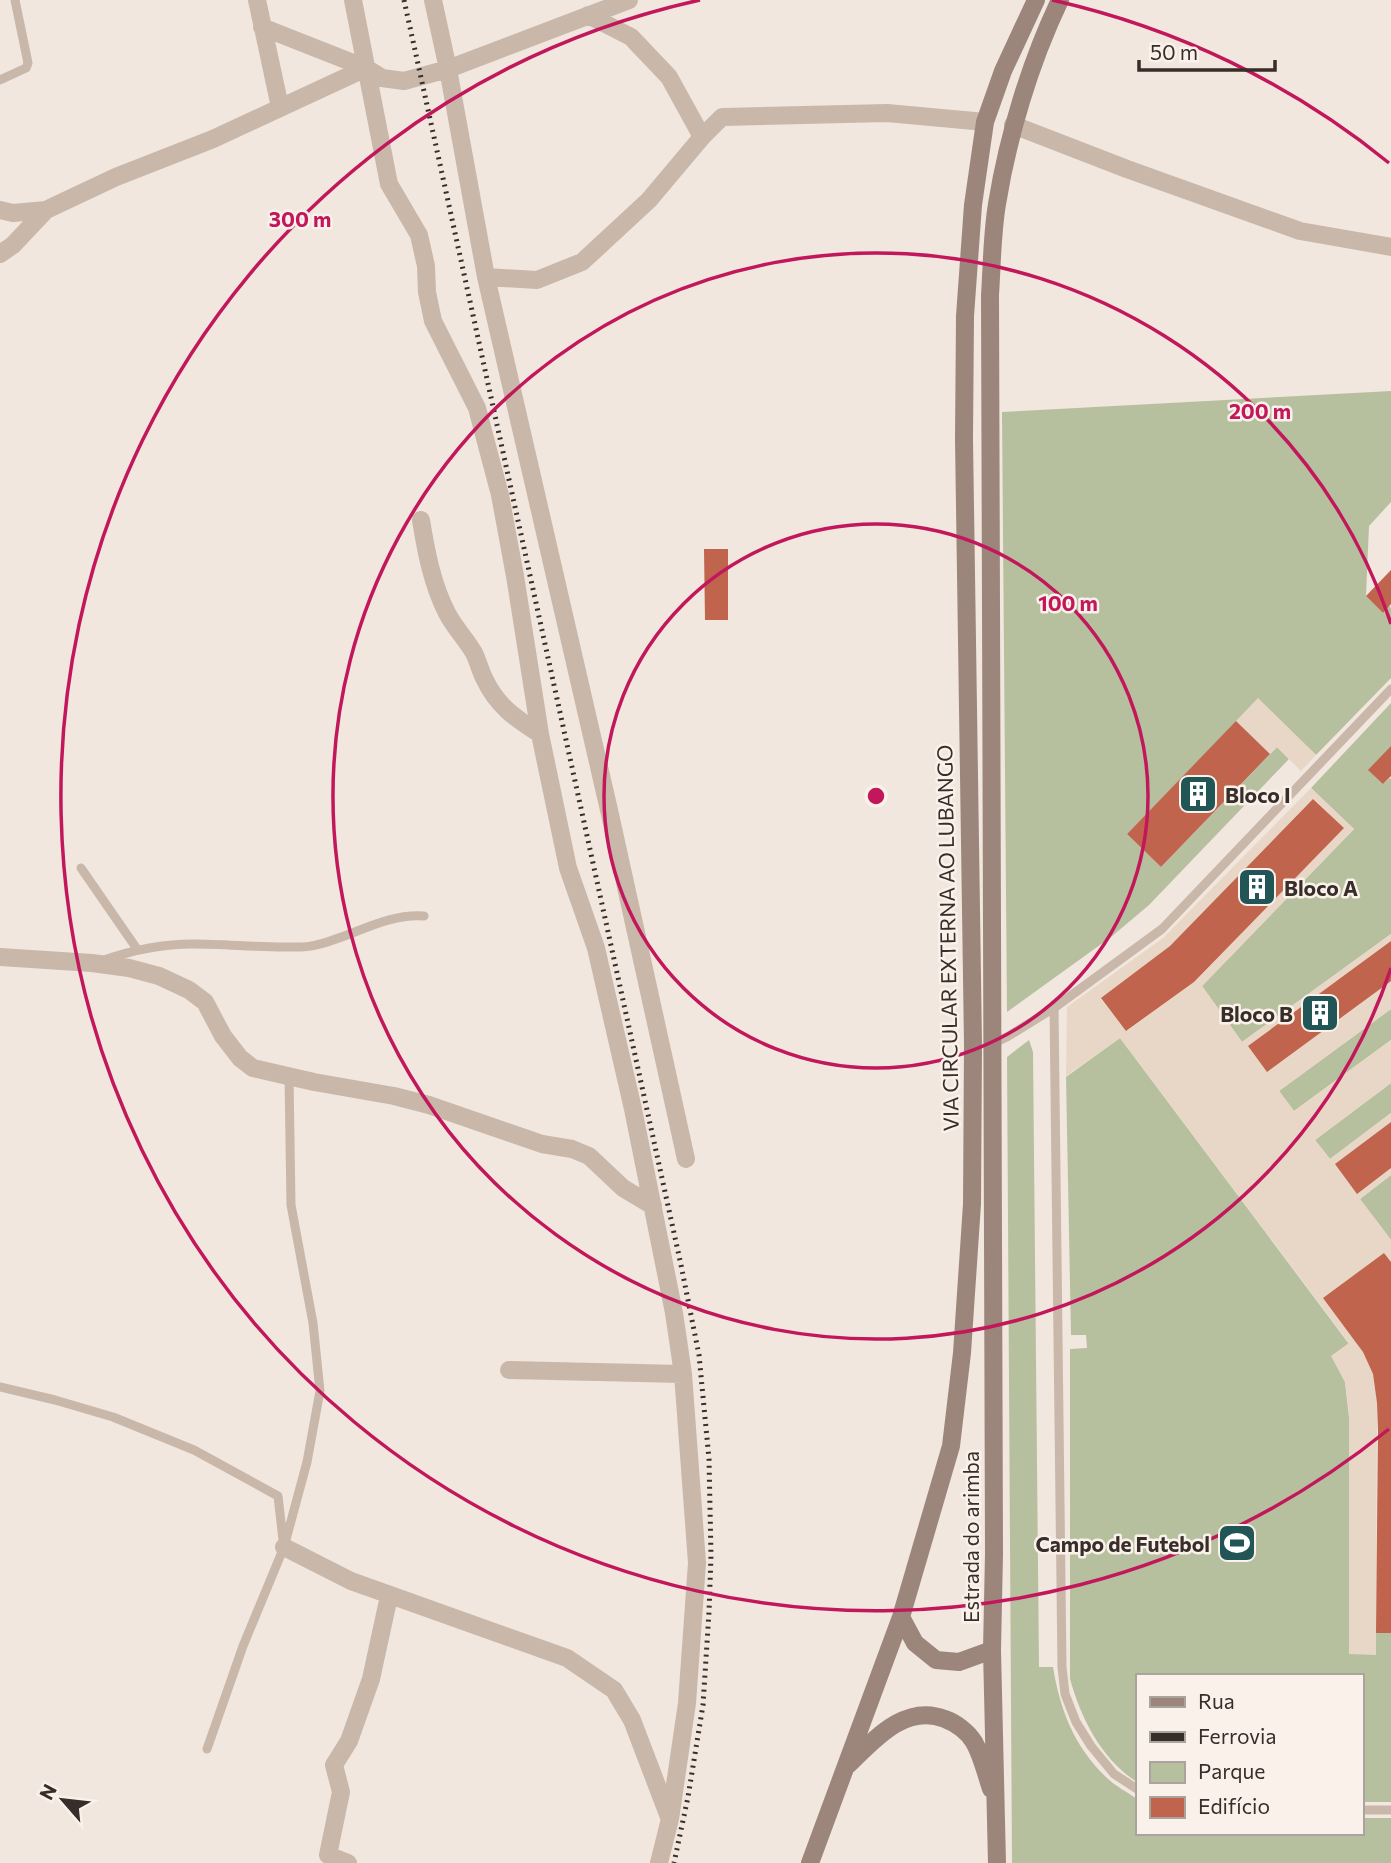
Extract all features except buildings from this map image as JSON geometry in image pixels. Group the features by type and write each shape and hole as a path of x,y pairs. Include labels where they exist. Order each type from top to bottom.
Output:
{"main road":[{"name":"VIA CIRCULAR EXTERNA AO LUBANGO","path":"810,1863 901,1617 951,1446 962,1353 972,1204 973,1045 964,439 965,316 973,205 985,122 1003,71 1035,0"},
{"name":"VIA CIRCULAR EXTERNA AO LUBANGO","path":"992,1211 990,295 996,206 1013,125 1026,83 1059,0"},
{"name":"Estrada do arimba","path":"992,1211 992,1650 997,1863"},
{"path":"901,1617 915,1643 936,1660 958,1662 992,1650"},
{"path":"844,1768 882,1732 909,1717 932,1714 955,1723 973,1741 996,1802"}],"street":[{"path":"257,0 280,107"},
{"path":"339,0 356,18"},
{"path":"353,0 389,184 419,235 433,321 477,408 500,495 540,734 568,868 596,948 633,1109 674,1312 683,1374 697,1563 687,1703 670,1819 659,1863"},
{"path":"433,0 486,277 686,1159"},
{"path":"262,27 366,68 382,78 404,81 448,69 629,0"},
{"path":"588,15 631,37 669,77 702,137"},
{"path":"0,210 13,213 46,210 116,177 213,139 366,68"},
{"path":"486,277 537,280 582,262 649,200 722,117 887,113 985,122"},
{"path":"1013,125 1300,231 1391,247"},
{"path":"0,254 13,245 46,210"},
{"path":"421,520 428,559 448,615 475,655 496,700 514,718 540,734"},
{"path":"0,957 92,963 129,968 159,976 189,990 205,1002 223,1036 240,1058 253,1068 394,1096 429,1105 542,1144 572,1149 589,1156 623,1188 653,1206"},
{"path":"509,1370 683,1374"},
{"path":"284,1547 351,1581 389,1596 567,1658 614,1690 632,1720 670,1819"},
{"path":"348,1863 327,1859 341,1792 334,1765 349,1741 371,1679 389,1596"}],"lane":[{"path":"0,80 28,65 15,0"},
{"path":"992,1044 1054,1008 1162,929 1391,690"},
{"path":"81,868 137,949"},
{"path":"92,963 137,949 191,944 312,946 343,938 386,920 413,915 424,916"},
{"path":"1054,1008 1062,1667 1065,1694 1076,1722 1114,1774 1136,1788"},
{"path":"207,1749 243,1646 284,1547 307,1462 320,1391 313,1322 291,1205 289,1077"},
{"path":"0,1387 113,1417 194,1450 266,1489 278,1496 284,1547"},
{"path":"1363,1810 1391,1810"}],"green space":[{"path":"1391,391 1391,502 1369,526 1366,596 1383,613 1389,606 1391,608 1391,678 1316,755 1258,699 1127,834 1161,867 1277,747 1289,759 1149,905 1111,937 1007,1012 1002,412"},
{"path":"1391,703 1391,746 1383,784 1391,779 1391,934 1242,1042 1202,986 1354,829 1311,788"},
{"path":"1391,1009 1391,1040 1294,1111 1279,1091"},
{"path":"1120,1038 1349,1344 1332,1356 1345,1382 1376,1655 1376,1633 1391,1633 1391,1802 1363,1802 1363,1674 1136,1674 1136,1781 1113,1762 1087,1723 1070,1679 1070,1349 1087,1348 1086,1335 1071,1335 1066,1077"},
{"path":"1029,1040 1033,1052 1039,1667 1053,1667 1064,1713 1085,1753 1110,1780 1136,1798 1136,1835 1363,1835 1363,1818 1391,1818 1391,1863 1012,1863 1007,1057"},
{"path":"1391,1083 1391,1113 1330,1159 1315,1140"},
{"path":"1391,1175 1391,1240 1360,1199"}],"shaded area":[{"path":"1258,698 1316,755 1301,771 1277,747 1270,754 1236,721"},
{"path":"1311,788 1354,829 1202,986 1242,1042 1391,934 1391,1009 1279,1091 1294,1111 1391,1040 1391,1083 1315,1140 1330,1159 1391,1113 1391,1122 1357,1193 1391,1168 1391,1175 1360,1199 1391,1240 1391,1262 1384,1253 1363,1352 1373,1374 1377,1403 1376,1655 1349,1654 1349,1415 1345,1382 1331,1356 1349,1343 1120,1038 1066,1076 1067,1007 1163,938","holes":["1314,799 1343,828 1194,982 1127,1031 1101,999 1170,946"]}],"railway":[{"path":"404,0 699,1355 709,1459 709,1612 703,1705 674,1863"}],"place":[{"name":"Bloco I","path":"1198,794"},
{"name":"Bloco A","path":"1257,887"},
{"name":"Bloco B","path":"1320,1013"},
{"name":"Campo de Futebol","path":"1237,1543"}]}
